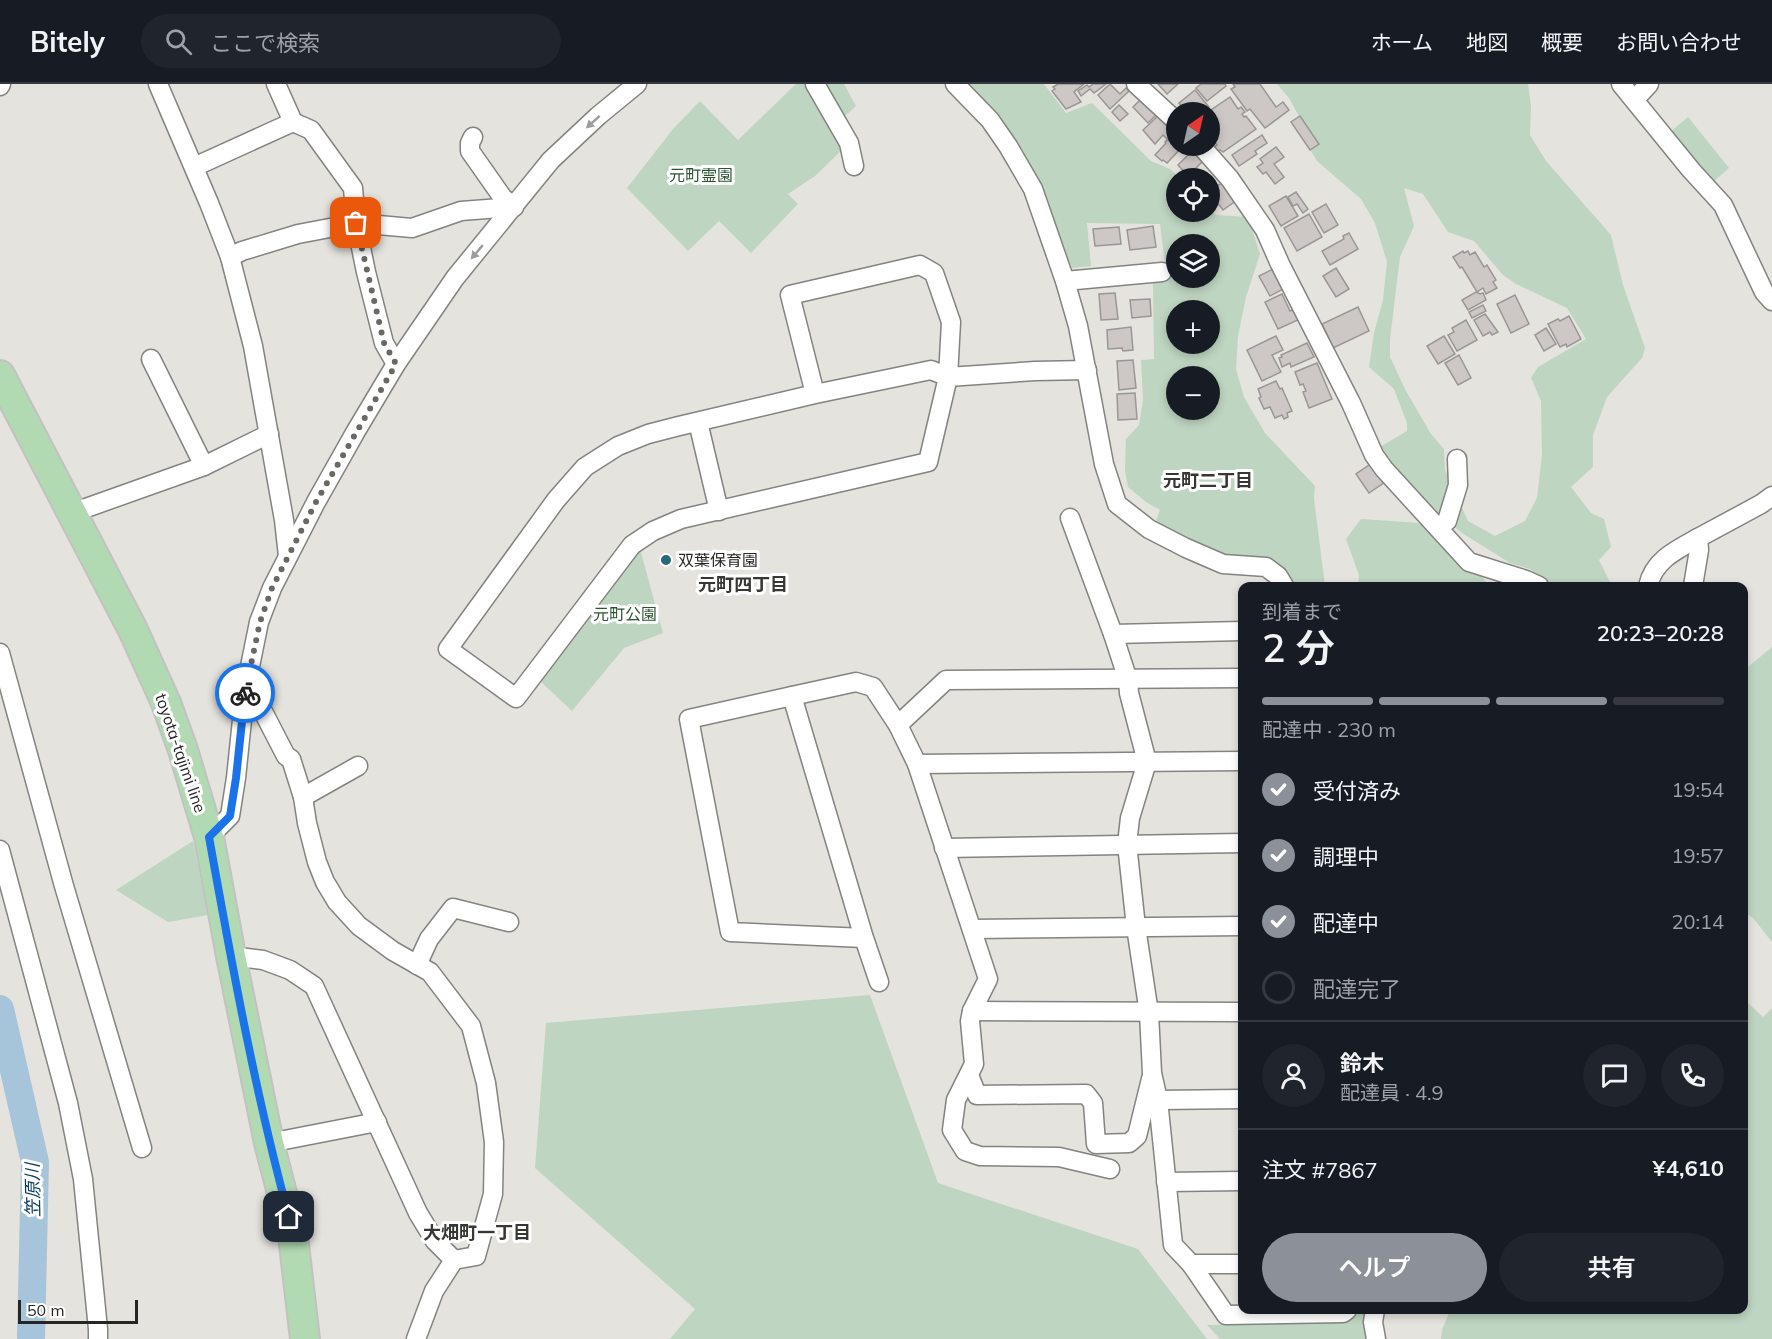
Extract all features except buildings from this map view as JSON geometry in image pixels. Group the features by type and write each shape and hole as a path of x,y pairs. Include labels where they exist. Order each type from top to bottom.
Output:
{"main road":[{"name":"toyota-tajimi line","path":"0,375 133,630 166,704 183,750 209,837 269,1143 294,1236 305,1339"}],"street":[{"path":"158,84 230,257 253,346 288,556"},
{"path":"276,84 293,122 311,130 353,188 356,223 384,343 396,364"},
{"path":"209,837 230,816 245,691 260,622 272,588 344,451 396,364 455,278 551,160 598,116 637,84"},
{"path":"815,84 849,143 854,166"},
{"path":"955,84 990,120 1008,146 1028,181 1044,219 1078,326 1104,464 1117,504 1149,530 1186,548 1223,564 1266,567 1278,576 1282,582"},
{"path":"1136,84 1166,112"},
{"path":"1622,84 1691,170 1723,205 1764,292 1772,301"},
{"path":"1635,99 1650,84"},
{"path":"194,167 293,122"},
{"path":"473,137 470,151 503,198 514,207"},
{"path":"1210,156 1230,179 1265,230 1351,403 1374,455 1384,469 1469,562 1530,582"},
{"path":"230,257 242,251 298,234 356,223 412,228 461,211 514,207"},
{"path":"815,394 790,295 920,265 934,273 951,322 948,377 928,462 681,519 653,531 632,544 516,698 448,649 556,500 585,467 618,446 648,434 815,394 931,370 948,377 1087,370"},
{"path":"1065,281 1162,272"},
{"path":"151,359 204,466"},
{"path":"698,423 719,511"},
{"path":"72,513 204,466 269,434"},
{"path":"1438,528 1447,521 1458,485 1457,459"},
{"path":"1649,582 1653,570 1671,553 1768,506"},
{"path":"1071,518 1128,680 1129,693 1147,762 1130,818 1127,844 1149,1013 1152,1073 1158,1100 1173,1245 1191,1264 1226,1315 1284,1314"},
{"path":"1694,582 1699,550 1698,538"},
{"path":"1113,634 1238,631"},
{"path":"0,653 64,886 142,1148"},
{"path":"898,725 946,680 1238,678"},
{"path":"864,938 730,932 689,719 856,682 873,687 898,725 917,764 988,979 972,1011 970,1021 974,1064 956,1100 952,1130 965,1151 980,1156 1059,1157 1110,1169"},
{"path":"245,691 256,698 286,756 291,759 303,797 317,862 337,902 359,926 393,951 430,972 471,1026 486,1083 494,1142 493,1194 476,1256 454,1260 434,1291 416,1339"},
{"path":"792,696 879,982"},
{"path":"917,764 1238,761"},
{"path":"303,797 358,766"},
{"path":"944,848 1238,843"},
{"path":"0,850 68,1103 81,1168 98,1339"},
{"path":"417,965 429,939 453,908 509,922"},
{"path":"972,929 1238,926"},
{"path":"231,956 263,960 290,970 314,986 418,1213 435,1241 454,1260"},
{"path":"972,1011 1238,1012"},
{"path":"969,1075 977,1095 1086,1094 1093,1103 1096,1144 1129,1143 1137,1136 1152,1073"},
{"path":"1158,1100 1238,1099"},
{"path":"269,1143 377,1122"},
{"path":"1166,1182 1238,1181"},
{"path":"1191,1264 1238,1264"},
{"path":"1374,1314 1373,1322 1376,1339"}],"green space":[{"name":"元町霊園","path":"796,84 844,84 856,106 835,125 845,147 815,176 788,194 798,204 751,253 719,221 688,251 627,188 673,129 700,101 738,140"},
{"path":"967,84 1044,84 1066,113 1092,103 1151,161 1168,168 1166,222 1220,222 1220,215 1248,217 1260,254 1246,297 1238,336 1236,369 1244,397 1265,433 1315,486 1314,499 1324,582 1280,582 1223,559 1154,526 1160,510 1128,487 1125,471 1126,439 1139,425 1143,400 1141,360 1154,359 1153,282 1166,280 1166,288 1220,288 1220,234 1166,234 1166,272 1160,224 1087,223 1091,266 1072,268 1034,171 1001,117"},
{"path":"1277,84 1528,84 1531,106 1530,135 1546,161 1611,235 1623,285 1645,348 1642,358 1607,397 1593,435 1593,467 1571,487 1591,513 1604,519 1611,547 1599,560 1610,582 1548,582 1530,569 1510,563 1462,533 1439,515 1391,467 1380,447 1407,431 1407,423 1394,389 1369,367 1374,333 1383,300 1387,262 1375,223 1361,199 1317,161 1308,146 1307,131 1289,98","holes":["1404,188 1423,194 1448,232 1474,241 1503,275 1516,284 1567,308 1586,339 1538,367 1531,378 1541,401 1542,455 1537,498 1525,521 1495,536 1468,521 1445,470 1444,449 1431,434 1406,391 1390,357 1400,257 1414,226"]},
{"path":"1688,117 1729,168 1712,183 1670,132"},
{"path":"1361,519 1420,523 1479,573 1486,582 1358,582 1359,575 1346,539"},
{"name":"元町公園","path":"639,545 663,633 624,648 572,711 537,678"},
{"path":"1772,647 1772,942 1748,914 1748,667"},
{"path":"193,841 208,915 168,922 116,890"},
{"path":"870,995 938,1183 1138,1249 1207,1339 670,1339 695,1309 535,1168 546,1023"},
{"path":"1748,1003 1763,1017 1772,1008 1772,1339 1441,1339 1448,1314 1748,1314"},
{"path":"1355,1314 1365,1314 1363,1321 1367,1339 1220,1339 1207,1325 1344,1322"}],"waterway":[{"name":"笠原川","path":"0,1009 35,1162 31,1339"}],"way so far":[{"path":"245,693 260,622 272,588 316,502 396,364 384,343 356,223"}],"place":[{"name":"双葉保育園","path":"666,560"}],"district":[{"name":"元町二丁目","path":"1208,481"},
{"name":"元町四丁目","path":"743,585"},
{"name":"大畑町一丁目","path":"477,1233"}],"route":[{"path":"245,693 230,816 209,837 269,1143 289,1217"}]}
